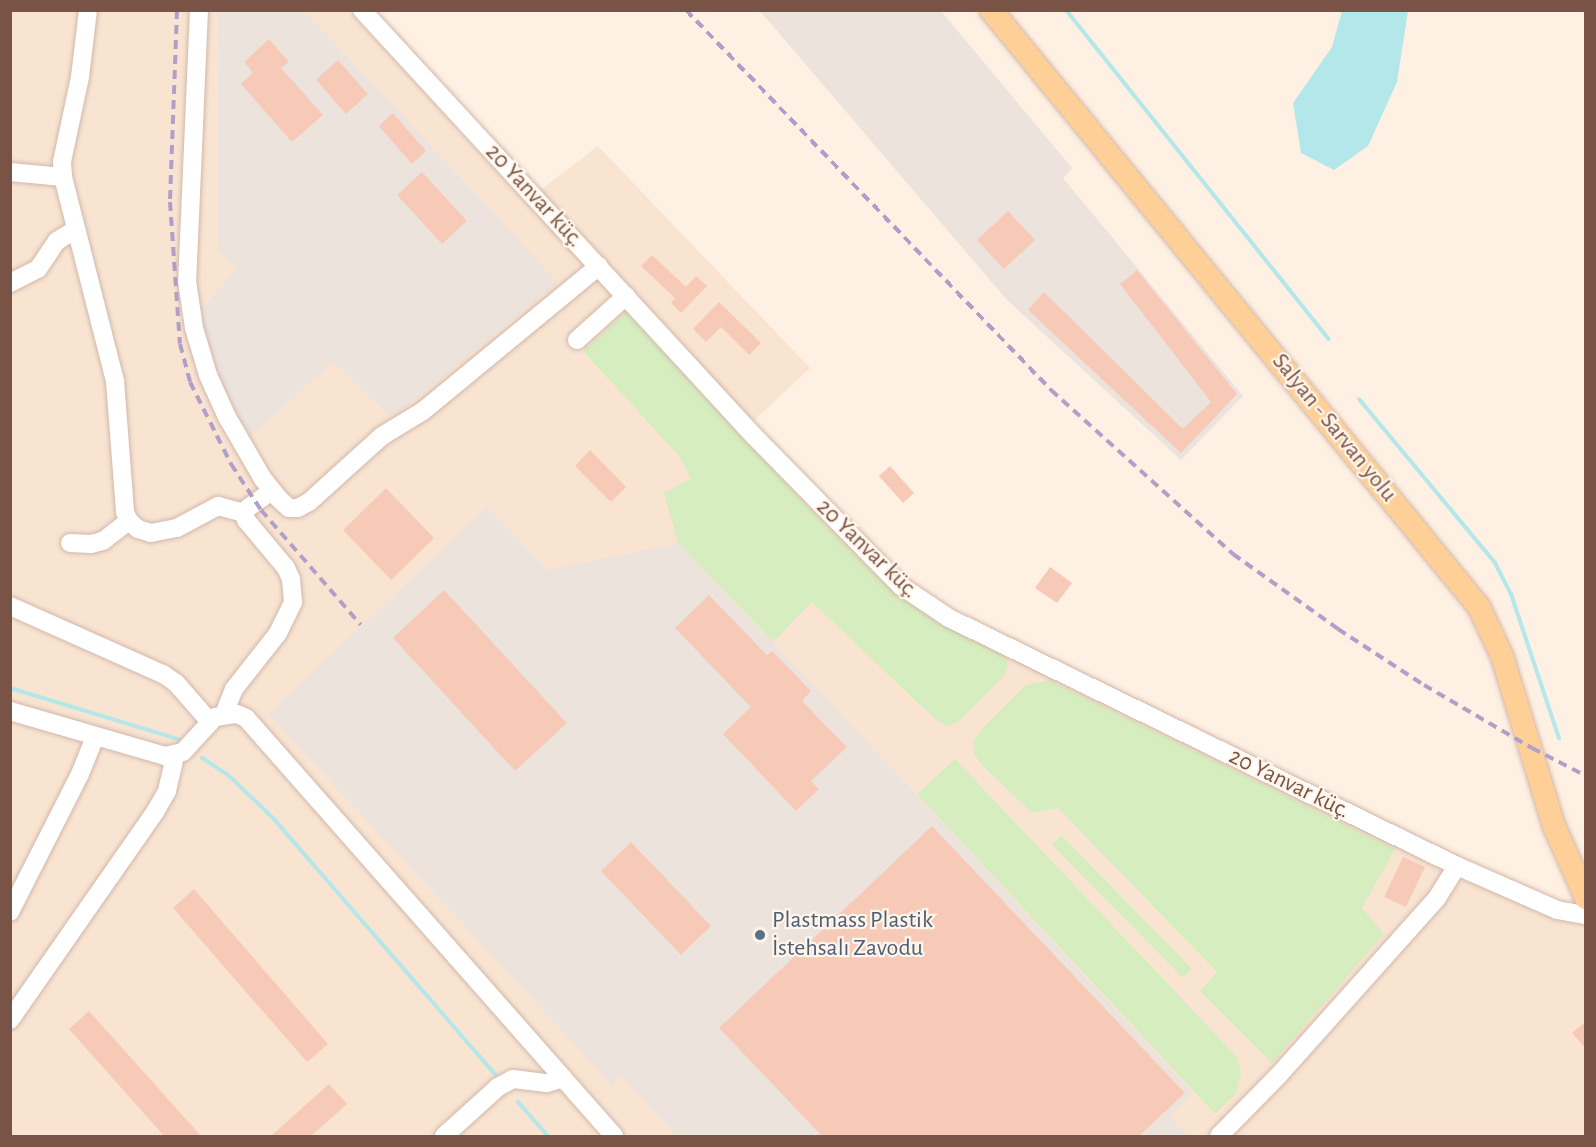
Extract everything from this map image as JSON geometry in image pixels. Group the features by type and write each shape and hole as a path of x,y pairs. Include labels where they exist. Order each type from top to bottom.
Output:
{"main road":[{"name":"Salyan - Sarvan yolu","path":"991,10 1479,607 1502,656 1554,826 1586,898"}],"street":[{"path":"199,10 187,281 194,328 208,375 227,417 272,491 290,508 298,508 309,502 382,436 423,411 599,266"},
{"name":"20 Yanvar küç.","path":"362,10 826,511 901,586 926,604 1457,866 1557,910 1586,915"},
{"path":"84,12 81,68 62,162 63,177 115,381 125,512 129,521 138,529 151,533 177,528 218,506 244,513"},
{"path":"10,172 63,177"},
{"path":"10,283 38,269 57,241 76,229"},
{"path":"577,340 626,296"},
{"path":"244,513 272,491"},
{"path":"10,711 95,737 175,756 183,752 217,718 234,689 278,633 292,602 291,579 286,568 246,519 244,513"},
{"path":"70,543 90,544 103,541 129,521"},
{"path":"10,606 163,674 217,718"},
{"path":"217,718 237,714 256,726 614,1137"},
{"path":"10,912 80,774 95,737"},
{"path":"10,1020 155,812 167,791 175,756"},
{"path":"1219,1137 1283,1071 1437,898 1457,866"},
{"path":"444,1137 498,1087 513,1079 547,1083 563,1078"}],"shaded area":[{"path":"10,11 349,11 525,202 598,146 810,368 742,432 892,586 1551,914 1585,926 1585,1136 11,1136"},
{"path":"217,11 305,11 558,282 392,418 333,362 250,437 221,385 199,312 237,268 218,250"},
{"path":"760,11 941,11 1072,168 1063,178 1243,396 1181,460 1007,300"},
{"name":"Plastmass Plastik İstehsalı Zavodu","path":"487,507 548,570 678,543 894,770 1193,1093 1170,1117 1188,1136 677,1136 621,1076 612,1085 268,714"}],"green space":[{"path":"626,312 801,500 879,579 937,623 1000,653 1006,659 1008,668 1003,677 957,723 947,726 935,719 812,602 773,642 678,543 664,493 691,479 680,457 583,351"},
{"path":"1049,680 1395,849 1362,908 1384,934 1272,1063 1200,991 1217,972 1058,808 1032,813 981,764 973,752 974,740 981,730 1026,685"},
{"path":"955,759 1237,1057 1241,1074 1236,1094 1215,1114 917,794"},
{"path":"1061,835 1192,969 1183,978 1052,845"}],"water":[{"path":"1342,11 1408,11 1397,82 1368,146 1334,170 1301,153 1293,103 1332,47"}],"building":[{"path":"269,39 289,62 281,68 323,115 292,142 241,84 253,73 244,62"},
{"path":"338,60 368,94 346,114 316,80"},
{"path":"393,113 426,151 412,164 379,126"},
{"path":"422,172 467,221 442,244 397,195"},
{"path":"1008,211 1035,240 1004,269 977,240"},
{"path":"652,255 686,287 696,276 707,286 681,313 671,303 675,298 641,266"},
{"path":"1137,270 1237,394 1181,453 1028,310 1044,292 1183,429 1211,402 1120,284"},
{"path":"719,302 761,343 749,355 721,327 706,342 693,329"},
{"path":"590,450 626,487 611,502 575,466"},
{"path":"890,466 914,493 903,503 879,476"},
{"path":"386,488 434,538 391,580 343,530"},
{"path":"1050,567 1072,583 1057,603 1035,588"},
{"path":"444,590 567,723 515,771 393,638"},
{"path":"709,595 767,655 772,651 811,691 802,701 847,747 811,781 819,789 796,811 723,734 751,707 675,628"},
{"path":"932,826 1185,1093 1139,1136 822,1136 719,1028"},
{"path":"631,842 711,926 681,955 601,871"},
{"path":"1403,857 1425,867 1406,907 1384,897"},
{"path":"194,889 328,1044 307,1062 173,908"},
{"path":"89,1011 201,1136 164,1136 69,1029"},
{"path":"1586,1021 1586,1049 1572,1033"},
{"path":"329,1084 347,1104 311,1136 271,1136"}],"waterway":[{"path":"1066,10 1329,339"},
{"path":"1359,399 1495,563 1511,594 1559,738"},
{"path":"10,688 178,739"},
{"path":"202,758 227,774 273,818 496,1075"},
{"path":"518,1102 548,1136"}],"railway":[{"path":"177,10 170,202 180,344 190,382 231,464 261,510 361,625"},
{"path":"686,10 1051,390 1233,554 1338,629 1424,685 1532,748 1586,776"}],"place":[{"name":"Plastmass Plastik İstehsalı Zavodu","path":"760,935"}]}
